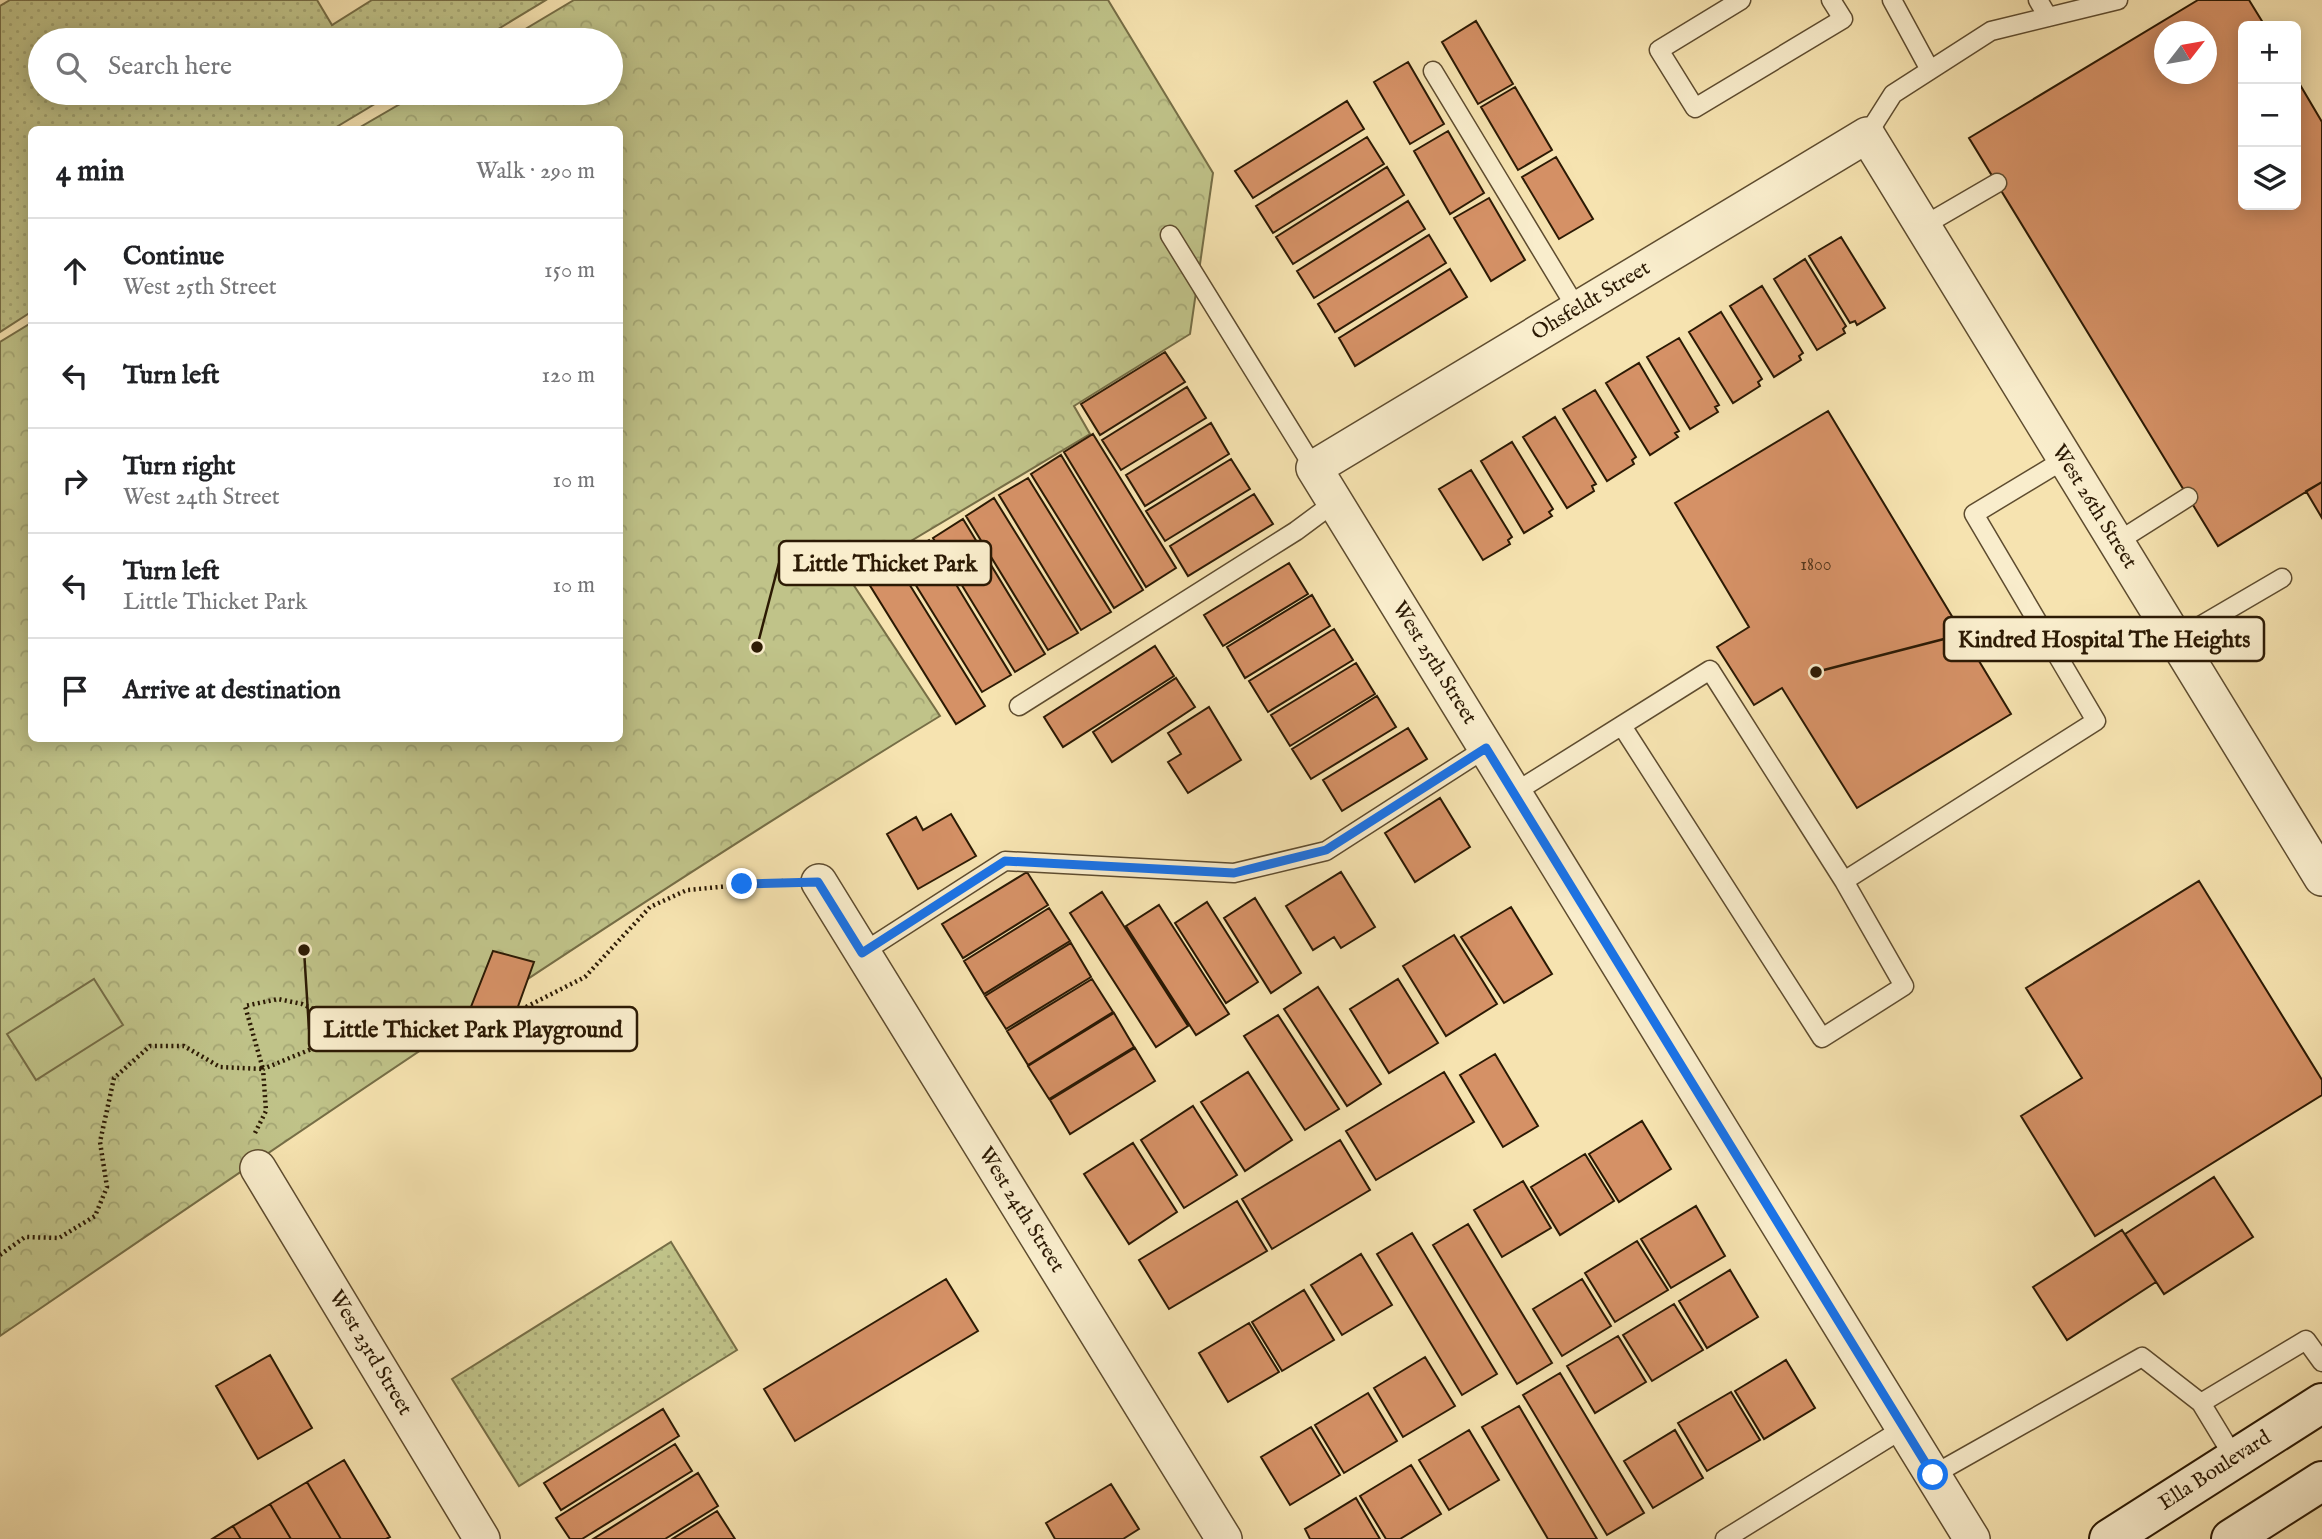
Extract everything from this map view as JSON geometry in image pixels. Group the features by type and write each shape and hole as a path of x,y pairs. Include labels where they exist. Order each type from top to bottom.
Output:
{"main road":[{"name":"Ella Boulevard","path":"2109,1539 2322,1403"},
{"path":"2231,1539 2322,1481"}],"street":[{"name":"West 26th Street","path":"1867,135 2322,878"},
{"name":"Ohsfeldt Street","path":"1314,468 1867,135"},
{"name":"West 25th Street","path":"1314,468 1972,1539"},
{"name":"West 24th Street","path":"818,882 1224,1539"},
{"name":"West 23rd Street","path":"258,1168 482,1539"}],"lane":[{"path":"1741,0 1659,50 1695,108 1843,19 1831,0"},
{"path":"1892,0 1930,70"},
{"path":"2038,0 2048,17"},
{"path":"1867,135 1893,94 1991,31 2118,0"},
{"path":"1433,71 1577,309"},
{"path":"1923,226 1997,183"},
{"path":"1170,234 1314,468"},
{"path":"1843,881 2096,721 1974,514 2065,459"},
{"path":"2117,542 2188,497"},
{"path":"1019,706 1296,531 1335,502"},
{"path":"2176,640 2282,578"},
{"path":"1514,793 1710,670 1843,881 1904,986 1822,1038 1622,726"},
{"path":"862,953 1005,861 1234,873 1326,850 1486,748"},
{"path":"2201,1403 2306,1340 2322,1362"},
{"path":"1933,1475 2142,1357 2201,1403 2235,1459"},
{"path":"1725,1539 1904,1428"}],"path":[{"path":"258,1168 252,1142 266,1111 263,1069 245,1006 278,999 302,1004 337,1020 402,1011 467,1017 516,1012 585,976 650,907 687,890 790,880 818,882"},
{"path":"0,1255 25,1237 59,1238 95,1216 107,1187 100,1142 114,1078 150,1046 184,1046 220,1067 263,1069 402,1011"}],"green space":[{"path":"10,0 317,0 332,25 372,0 546,0 500,28 28,28 28,105 373,105 338,126 28,126 28,314 0,332 0,6"},
{"path":"574,0 1108,0 1213,173 1190,334 1074,406 1090,434 849,578 940,716 583,942 0,1336 0,342 28,325 28,742 623,742 623,126 362,126 398,105 623,105 623,28 527,28"},
{"path":"94,979 123,1025 36,1080 7,1034"},
{"path":"671,1242 737,1350 519,1486 452,1379"}],"building":[{"path":"2198,0 2249,0 2262,21 2238,21 2238,210 2301,210 2301,86 2322,122 2322,482 2218,546 1969,138 2154,27 2154,84 2217,84 2217,21 2163,21"},
{"path":"1476,21 1513,84 1478,104 1442,42"},
{"path":"1408,62 1444,124 1410,144 1374,82"},
{"path":"1515,87 1552,150 1518,170 1481,107"},
{"path":"1347,101 1364,129 1253,198 1235,171"},
{"path":"1448,131 1484,193 1450,214 1414,151"},
{"path":"1367,137 1384,164 1273,233 1256,206"},
{"path":"1556,157 1593,219 1559,239 1522,177"},
{"path":"1387,167 1404,195 1293,264 1276,237"},
{"path":"1489,198 1525,260 1491,281 1454,218"},
{"path":"1408,201 1425,229 1314,298 1297,271"},
{"path":"1429,235 1446,263 1335,332 1318,304"},
{"path":"1841,237 1885,308 1857,325 1855,321 1850,323 1809,256"},
{"path":"1805,259 1846,326 1843,329 1845,333 1817,350 1774,279"},
{"path":"1450,269 1467,297 1355,366 1339,338"},
{"path":"1762,286 1803,353 1799,356 1801,360 1774,377 1730,306"},
{"path":"1721,312 1762,379 1758,382 1760,386 1733,403 1689,332"},
{"path":"1679,338 1719,405 1715,407 1718,412 1690,429 1647,357"},
{"path":"1165,352 1185,382 1100,435 1081,404"},
{"path":"1639,363 1679,431 1675,433 1678,437 1650,455 1606,383"},
{"path":"1187,387 1206,418 1121,470 1102,440"},
{"path":"1595,390 1636,457 1632,460 1634,464 1607,481 1563,409"},
{"path":"1828,411 2011,714 1857,808 1782,688 1754,705 1717,647 1749,627 1675,503"},
{"path":"1555,417 1596,484 1592,486 1594,491 1567,508 1523,437"},
{"path":"1211,423 1229,454 1145,506 1126,475"},
{"path":"1093,434 1176,568 1146,587 1064,452"},
{"path":"1512,442 1553,509 1549,512 1552,516 1524,533 1481,461"},
{"path":"1061,455 1143,590 1114,608 1031,474"},
{"path":"1231,459 1250,489 1165,541 1146,511"},
{"path":"1471,470 1512,537 1508,540 1510,544 1483,560 1439,489"},
{"path":"1028,478 1111,612 1081,630 999,495"},
{"path":"2322,482 2322,518 2306,491"},
{"path":"1254,494 1273,524 1188,576 1170,546"},
{"path":"994,498 1078,633 1048,650 966,516"},
{"path":"963,519 1045,654 1015,672 933,538"},
{"path":"929,540 1011,675 982,692 899,558"},
{"path":"893,558 985,706 956,724 864,576"},
{"path":"1289,563 1308,594 1223,646 1204,615"},
{"path":"1312,595 1330,626 1245,678 1227,647"},
{"path":"1334,629 1353,660 1268,712 1249,681"},
{"path":"1155,646 1174,676 1063,747 1044,717"},
{"path":"1356,663 1375,694 1290,746 1271,715"},
{"path":"1176,678 1195,707 1112,762 1093,732"},
{"path":"1377,696 1396,727 1311,779 1292,749"},
{"path":"1209,707 1241,760 1188,793 1168,762 1181,754 1168,733"},
{"path":"1408,728 1427,759 1342,811 1323,780"},
{"path":"1440,798 1470,847 1415,882 1385,833"},
{"path":"951,814 976,856 918,889 887,834 916,817 923,830"},
{"path":"1027,872 1048,905 963,958 942,924"},
{"path":"1341,872 1375,927 1341,948 1334,937 1313,950 1286,906"},
{"path":"2199,881 2322,1080 2322,1095 2095,1236 2021,1116 2082,1078 2026,988"},
{"path":"1102,892 1188,1026 1156,1047 1070,913"},
{"path":"1255,898 1301,973 1271,993 1224,918"},
{"path":"1207,902 1258,982 1226,1003 1175,923"},
{"path":"1159,905 1229,1014 1196,1035 1126,926"},
{"path":"1511,907 1552,974 1504,1003 1461,937"},
{"path":"1049,908 1070,941 984,994 964,961"},
{"path":"1454,935 1497,1004 1446,1036 1403,966"},
{"path":"1071,943 1091,977 1006,1029 985,996"},
{"path":"493,951 534,962 516,1012 467,1017"},
{"path":"1092,979 1113,1012 1028,1065 1007,1031"},
{"path":"1398,979 1438,1043 1389,1073 1350,1009"},
{"path":"1318,987 1381,1084 1347,1106 1284,1009"},
{"path":"1114,1013 1134,1047 1049,1099 1028,1066"},
{"path":"1278,1015 1339,1109 1305,1130 1244,1036"},
{"path":"1135,1048 1155,1081 1070,1134 1050,1100"},
{"path":"1495,1054 1538,1126 1503,1147 1460,1075"},
{"path":"1248,1072 1292,1140 1245,1171 1201,1102"},
{"path":"1444,1072 1474,1122 1376,1180 1346,1131"},
{"path":"1193,1106 1237,1175 1184,1208 1141,1140"},
{"path":"1642,1121 1671,1169 1619,1202 1589,1154"},
{"path":"1340,1140 1370,1190 1272,1249 1242,1199"},
{"path":"1133,1143 1177,1212 1129,1244 1084,1174"},
{"path":"1585,1154 1614,1201 1560,1235 1531,1187"},
{"path":"2214,1177 2253,1237 2164,1294 2125,1234"},
{"path":"1523,1181 1551,1228 1502,1257 1474,1210"},
{"path":"1237,1201 1267,1251 1169,1309 1139,1260"},
{"path":"1696,1206 1725,1256 1671,1288 1641,1239"},
{"path":"1468,1224 1552,1363 1517,1384 1433,1245"},
{"path":"2122,1230 2156,1282 2067,1340 2033,1287"},
{"path":"1412,1233 1497,1374 1462,1395 1377,1254"},
{"path":"1637,1241 1668,1290 1615,1322 1585,1273"},
{"path":"1361,1254 1392,1305 1342,1335 1311,1285"},
{"path":"1730,1270 1758,1317 1707,1348 1679,1301"},
{"path":"946,1279 978,1331 795,1441 764,1389"},
{"path":"1582,1279 1611,1326 1562,1356 1533,1309"},
{"path":"1304,1290 1334,1340 1282,1371 1252,1322"},
{"path":"1674,1304 1703,1350 1652,1381 1623,1335"},
{"path":"1249,1323 1279,1372 1228,1402 1199,1353"},
{"path":"1618,1336 1646,1382 1595,1413 1567,1366"},
{"path":"270,1355 312,1428 258,1459 216,1386"},
{"path":"1425,1357 1455,1406 1403,1437 1374,1388"},
{"path":"1786,1360 1815,1408 1764,1439 1735,1391"},
{"path":"1560,1373 1644,1513 1607,1535 1523,1395"},
{"path":"1731,1392 1760,1440 1707,1471 1678,1423"},
{"path":"1368,1393 1397,1441 1344,1473 1315,1425"},
{"path":"1519,1406 1597,1539 1548,1539 1482,1427"},
{"path":"663,1409 679,1436 561,1510 544,1483"},
{"path":"1311,1427 1340,1475 1290,1505 1261,1457"},
{"path":"1469,1430 1499,1480 1449,1510 1419,1460"},
{"path":"1675,1430 1703,1478 1653,1508 1624,1461"},
{"path":"675,1444 692,1471 582,1539 570,1539 556,1518"},
{"path":"344,1460 390,1537 341,1539 307,1482"},
{"path":"1411,1465 1441,1514 1400,1539 1386,1539 1360,1496"},
{"path":"698,1473 718,1506 665,1539 593,1539"},
{"path":"307,1482 341,1539 291,1539 270,1504"},
{"path":"1111,1484 1139,1529 1123,1539 1055,1539 1046,1523"},
{"path":"1356,1498 1380,1539 1310,1539 1305,1529"},
{"path":"270,1504 291,1539 241,1539 233,1526"},
{"path":"717,1511 735,1539 672,1539"},
{"path":"233,1526 241,1539 212,1539"}],"place":[{"name":"Little Thicket Park","path":"757,647"},
{"name":"Kindred Hospital The Heights","path":"1816,672"},
{"name":"Little Thicket Park Playground","path":"304,950"}],"route":[{"path":"742,884 790,880 818,882 862,953 1005,861 1234,873 1326,850 1486,748 1933,1475"}]}
